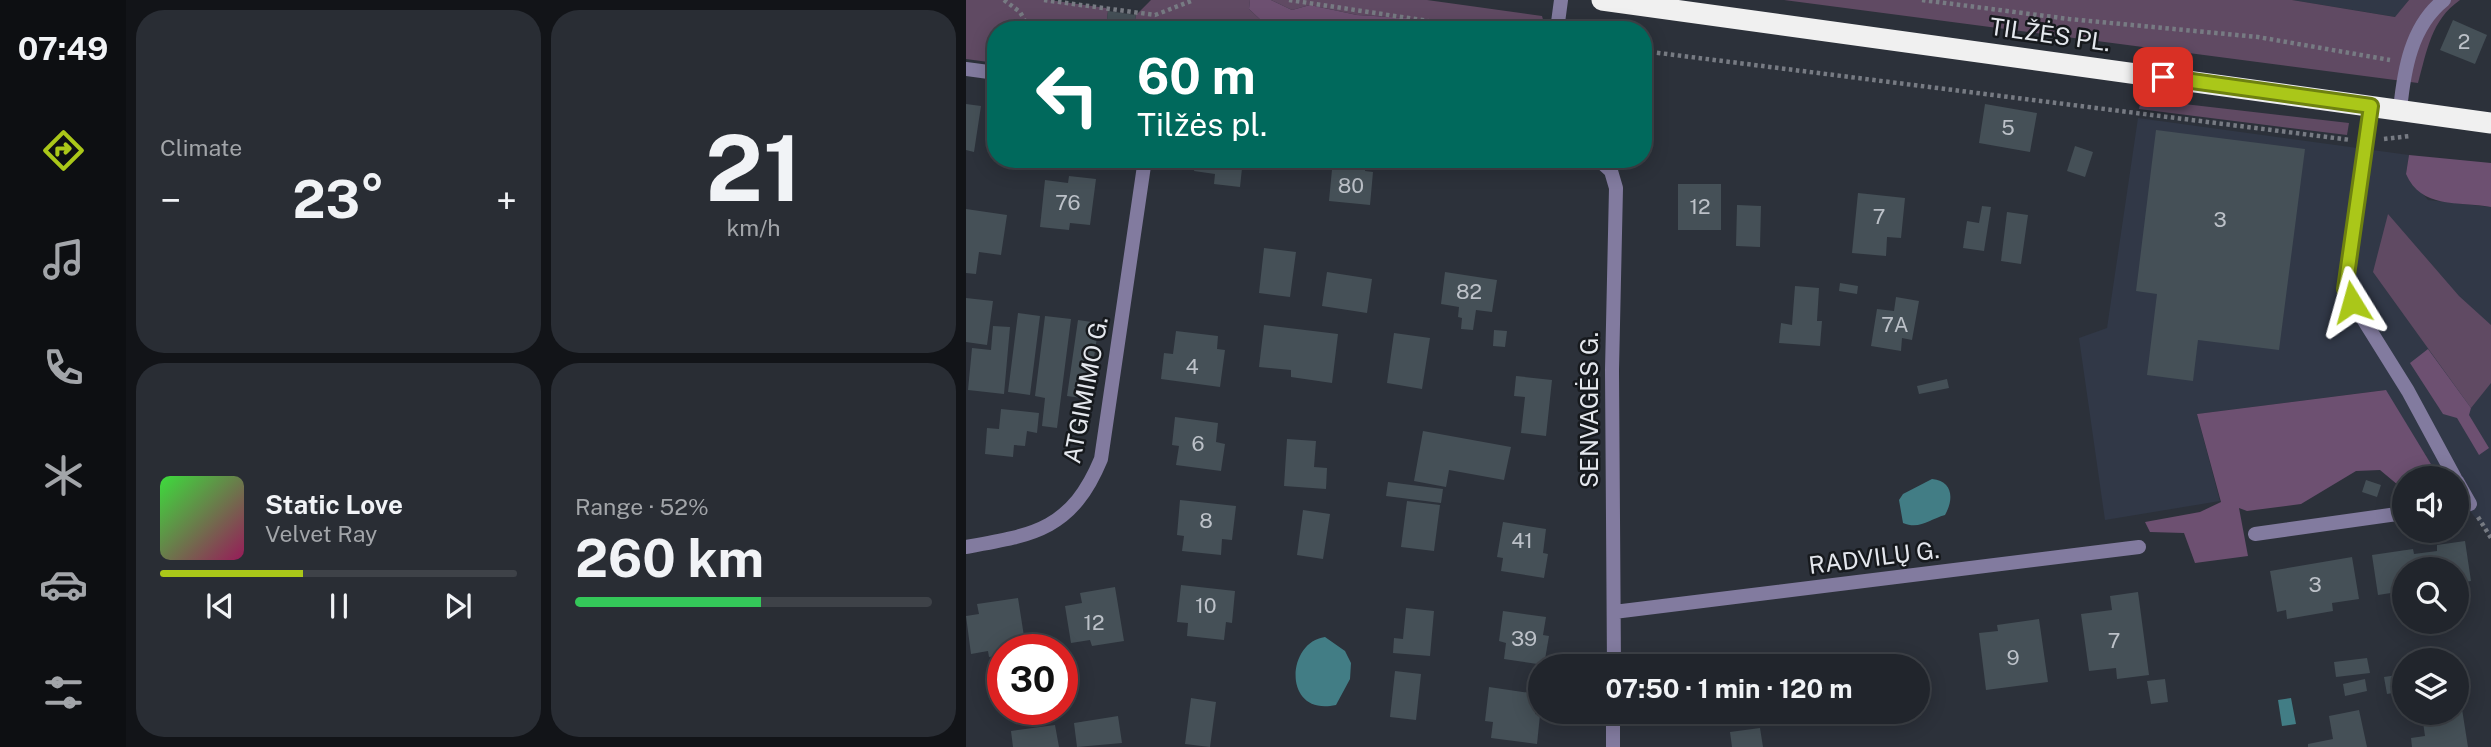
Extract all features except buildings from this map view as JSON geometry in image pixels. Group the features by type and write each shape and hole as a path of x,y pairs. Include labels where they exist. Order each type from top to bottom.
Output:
{"highway":[{"name":"TILŽĖS PL.","path":"1602,0 2491,123"}],"street":[{"path":"1558,21 1561,0"},
{"path":"2400,110 2406,63 2417,33 2433,8 2444,0"},
{"path":"966,69 987,72"},
{"path":"2371,106 2345,289 2408,391 2449,466"},
{"name":"ATGIMIMO G.","path":"966,547 1023,537 1060,521 1079,502 1092,480 1103,446 1144,168"},
{"name":"SENVAGĖS G.","path":"1608,168 1616,188 1612,370 1614,654"},
{"path":"2255,534 2392,515"},
{"name":"RADVILŲ G.","path":"1614,612 2139,547"},
{"path":"1613,747 1614,724"}],"path":[{"path":"1004,0 1020,12 1025,21"},
{"path":"1044,0 1155,15 1194,0"},
{"path":"1289,0 1428,21"},
{"path":"1922,0 2069,19 2258,37 2406,63"},
{"path":"1652,52 2365,142 2409,136 2423,138"}],"shaded area":[{"path":"966,0 1049,0 1106,8 1108,11 1107,21 987,21 987,62 966,59"},
{"path":"1151,0 1250,0 1249,9 1262,21 1135,21 1136,15"},
{"path":"1250,0 1271,0 1292,10 1310,5 1357,15 1423,21 1262,21 1249,9"},
{"path":"1271,0 1427,0 1542,16 1543,21 1423,21 1357,15 1310,5 1292,10"},
{"path":"1784,0 2292,0 2395,17 2409,0 2460,0 2442,17 2436,27 2418,83"},
{"path":"2292,0 2409,0 2396,17"},
{"path":"2141,99 2349,123 2347,135 2139,109"},
{"path":"2138,118 2409,155 2406,174 2428,200 2491,207 2491,536 2469,510 2469,466 2432,466 2385,390 2197,414 2220,501 2105,520 2079,338 2107,328"},
{"path":"2409,155 2491,163 2491,207 2442,201 2421,193 2406,174"},
{"path":"2388,214 2459,296 2491,325 2491,383 2471,408 2373,272"},
{"path":"2428,349 2471,408 2469,415 2489,448 2479,455 2457,418 2443,414 2410,363"},
{"path":"2386,390 2432,466 2392,466 2392,480 2380,470 2356,471 2301,504 2247,511 2239,508 2248,556 2195,563 2184,533 2150,532 2145,522 2200,512 2221,502 2197,414"}],"water":[{"path":"1932,479 1944,483 1950,492 1950,503 1945,515 1920,525 1903,523 1899,500 1903,494"},
{"path":"1325,637 1345,651 1351,663 1350,679 1336,705 1318,706 1306,700 1299,690 1297,664 1303,651 1312,642"},
{"path":"2291,698 2296,724 2282,726 2278,700"}],"route":[{"path":"2163,77 2371,106 2345,289 2352,302"}]}
